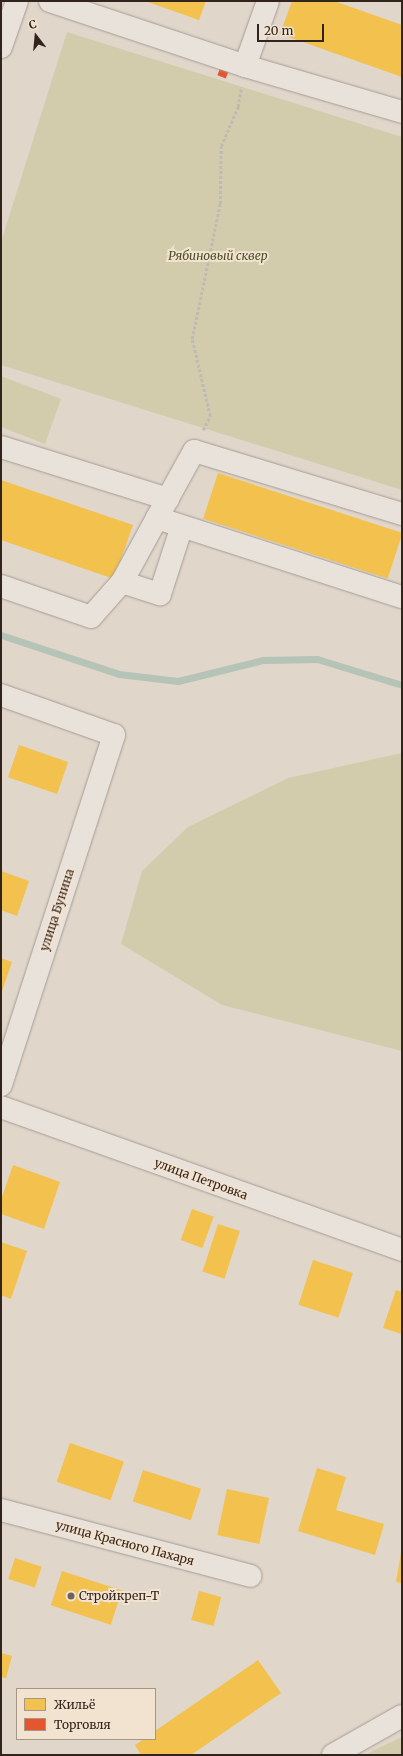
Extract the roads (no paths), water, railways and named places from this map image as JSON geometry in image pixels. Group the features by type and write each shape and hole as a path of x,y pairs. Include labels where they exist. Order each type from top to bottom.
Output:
{"street":[{"path":"1,47 17,1"},
{"path":"50,1 245,66 402,112"},
{"path":"245,66 268,1"},
{"path":"1,447 168,499"},
{"path":"1,586 91,617 122,582 194,451 402,514"},
{"path":"157,518 402,597"},
{"path":"122,582 160,594 182,526"},
{"name":"улица Бунина","path":"1,695 114,735 1,1084"},
{"name":"улица Петровка","path":"1,1107 402,1250"},
{"name":"улица Красного Пахаря","path":"1,1510 250,1576"},
{"path":"333,1755 402,1716"}],"waterway":[{"path":"1,635 119,674 178,681 263,660 317,659 402,685"}],"place":[{"name":"Стройкреп-Т","path":"71,1596"}],"park label":[{"name":"Рябиновый сквер","path":"218,256"}]}
